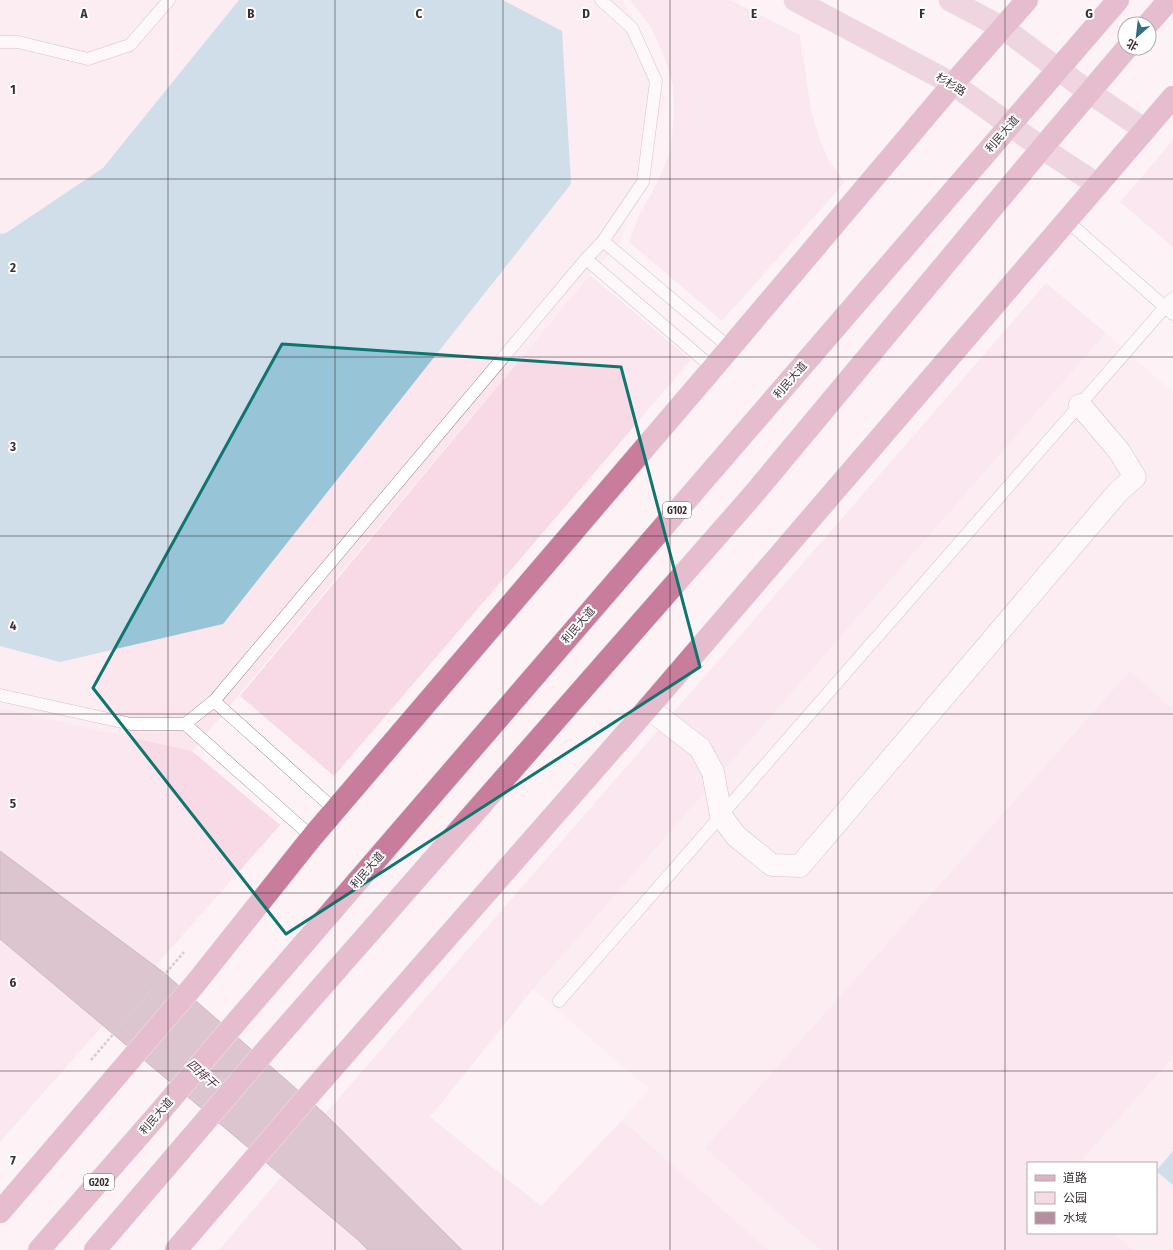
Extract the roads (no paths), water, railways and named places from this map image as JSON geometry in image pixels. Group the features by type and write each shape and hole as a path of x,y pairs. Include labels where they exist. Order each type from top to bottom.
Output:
{"highway":[{"path":"0,1212 195,984 312,837 713,368 953,84 1027,0"},
{"name":"利民大道","path":"39,1250 159,1113 1118,0"},
{"path":"1155,16 1169,0"},
{"path":"95,1250 268,1048 752,496 1120,56"},
{"path":"176,1250 315,1088 648,708 1173,97"}],"main road":[{"name":"杉杉路","path":"795,0 953,84 1042,148 1098,185"},
{"path":"950,0 1003,28 1089,92 1145,130"}],"street":[{"path":"648,708 700,748 713,772 721,816 736,836 772,865 800,866 1118,492 1135,477 1119,451 1080,405"}],"lane":[{"path":"0,42 18,42 88,59 130,45 169,0"},
{"path":"0,694 131,724 185,724 214,701 586,259 604,241 643,182 656,81 632,28 601,0"},
{"path":"559,1001 1080,405 1170,307 1067,221"},
{"path":"604,241 730,348"},
{"path":"586,259 713,368"},
{"path":"214,701 335,810"},
{"path":"185,724 312,837"}],"water":[{"name":"四排干","path":"0,851 163,972 325,1114 462,1250 368,1250 357,1239 0,939"}]}
